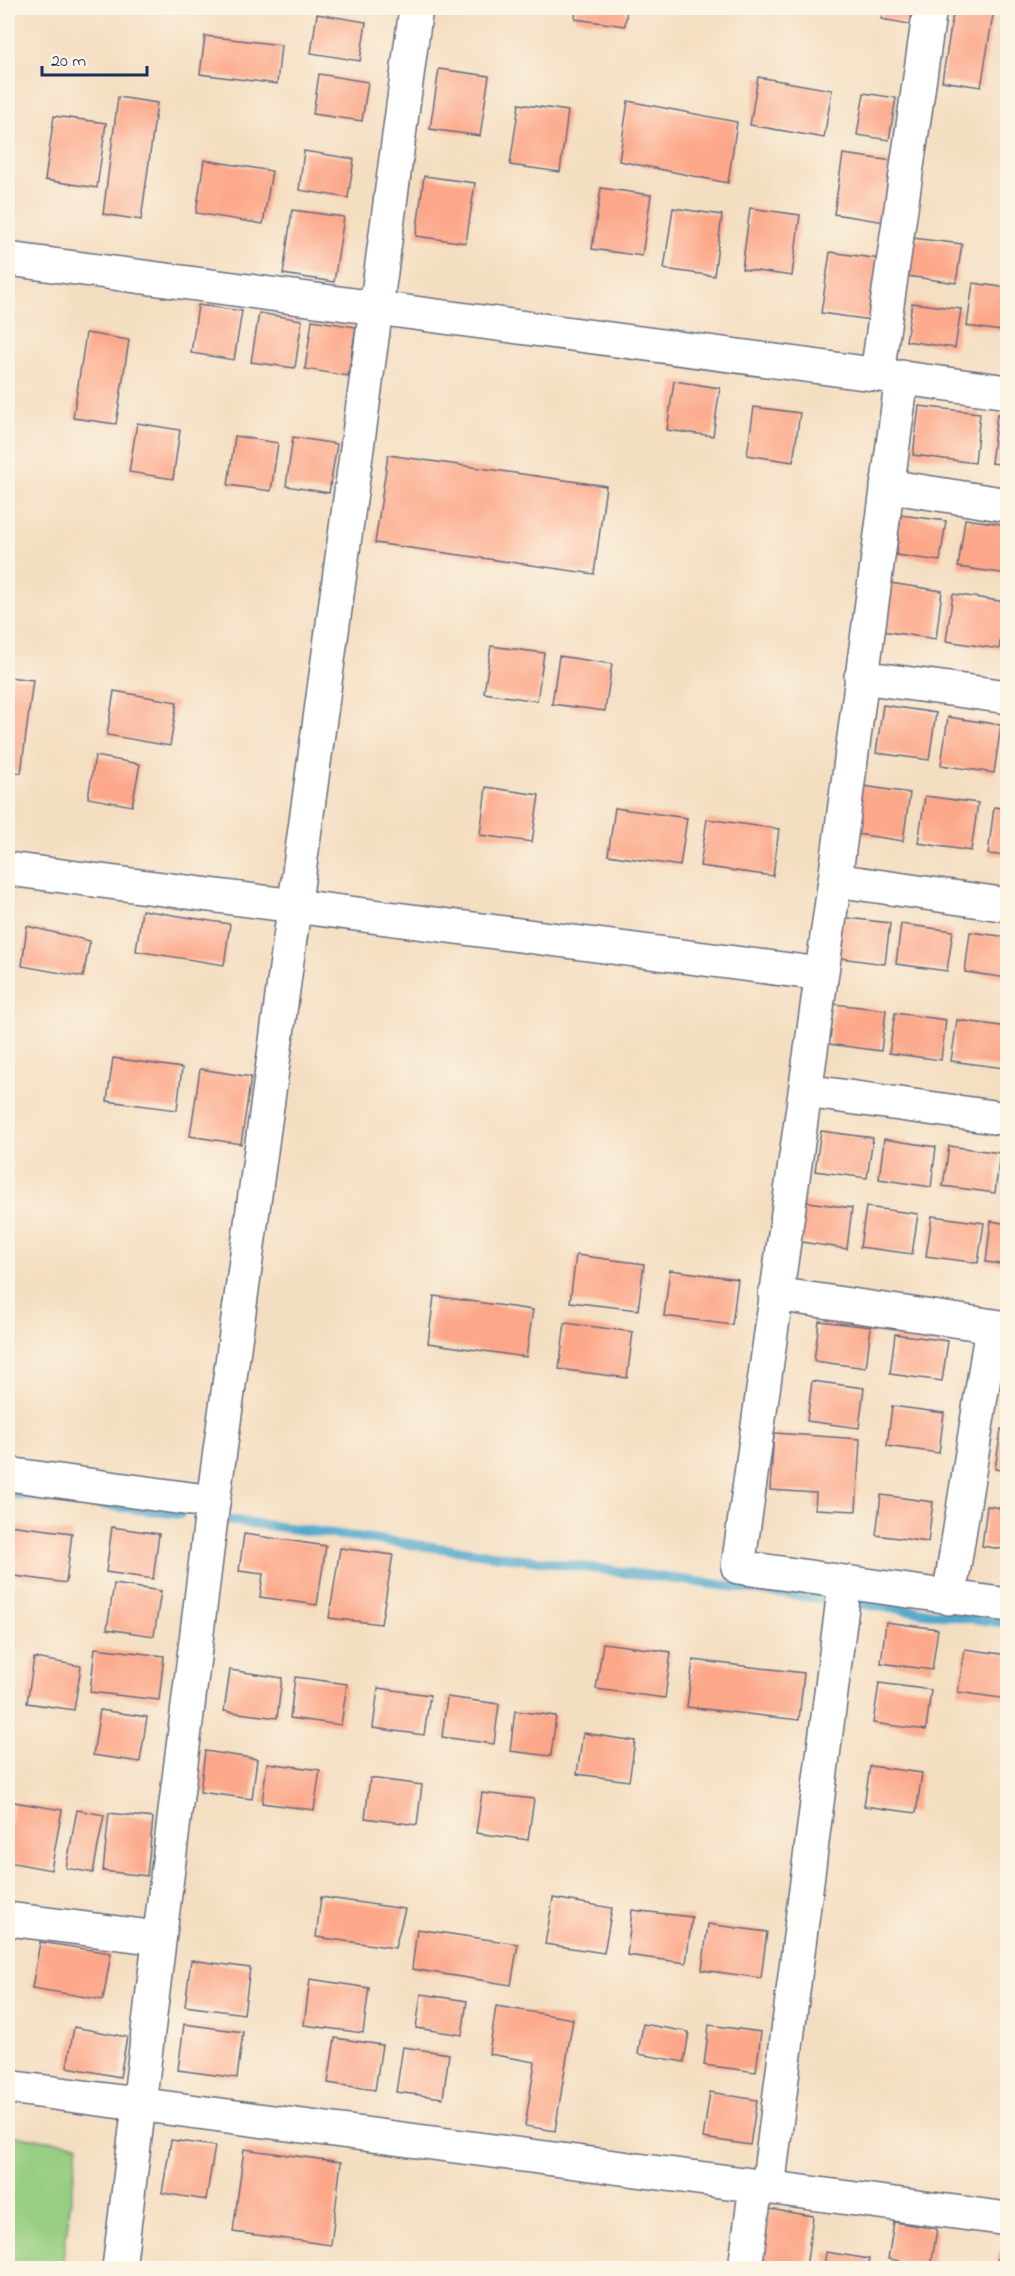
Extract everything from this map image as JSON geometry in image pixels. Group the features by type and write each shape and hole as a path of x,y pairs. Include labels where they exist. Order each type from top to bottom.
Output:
{"street":[{"path":"119,2268 213,1502 416,8"},
{"path":"930,8 890,375 887,486 835,880 738,1567 1008,1605"},
{"path":"8,259 1008,392"},
{"path":"887,486 1008,505"},
{"path":"861,677 1008,697"},
{"path":"8,869 821,974"},
{"path":"835,880 1008,905"},
{"path":"805,1091 1008,1119"},
{"path":"775,1294 1000,1328 949,1598"},
{"path":"8,1474 213,1502"},
{"path":"745,2268 762,2187 845,1583"},
{"path":"8,1919 159,1938"},
{"path":"8,2087 1008,2219"}],"green space":[{"path":"8,2135 78,2144 62,2268 8,2268"}],"building":[{"path":"576,8 627,8 625,26 575,19"},
{"path":"883,8 917,8 914,25 881,19"},
{"path":"954,8 994,9 981,87 942,81"},
{"path":"317,14 366,22 360,61 311,53"},
{"path":"205,36 281,45 277,84 200,74"},
{"path":"439,69 489,76 480,136 430,129"},
{"path":"319,74 368,82 362,121 313,114"},
{"path":"758,77 832,90 824,138 750,125"},
{"path":"864,93 896,98 889,140 857,135"},
{"path":"118,97 157,103 141,220 103,214"},
{"path":"628,101 737,122 728,183 619,161"},
{"path":"519,104 568,111 560,172 510,165"},
{"path":"54,116 106,123 97,188 45,180"},
{"path":"304,151 354,159 348,198 299,190"},
{"path":"843,154 893,161 885,222 834,214"},
{"path":"204,160 272,171 263,224 196,213"},
{"path":"424,176 475,183 466,243 416,236"},
{"path":"601,188 651,195 642,256 592,249"},
{"path":"673,208 722,215 714,276 664,269"},
{"path":"750,208 800,215 792,276 742,269"},
{"path":"292,210 344,217 334,282 283,274"},
{"path":"912,238 962,244 956,283 907,276"},
{"path":"830,252 880,259 871,320 821,313"},
{"path":"973,283 1008,288 1008,332 967,326"},
{"path":"912,303 961,309 955,348 906,341"},
{"path":"198,305 242,311 234,360 191,353"},
{"path":"259,313 302,320 295,368 251,362"},
{"path":"312,320 356,327 348,376 305,369"},
{"path":"86,333 129,340 116,424 73,418"},
{"path":"674,381 720,388 713,436 667,430"},
{"path":"919,406 980,413 975,463 913,455"},
{"path":"754,407 800,413 793,462 747,455"},
{"path":"997,414 1008,415 1008,465 991,463"},
{"path":"137,423 180,430 173,479 129,472"},
{"path":"235,436 278,443 271,491 228,485"},
{"path":"293,437 337,444 329,493 286,486"},
{"path":"388,455 606,486 594,574 375,543"},
{"path":"901,515 946,521 940,561 896,555"},
{"path":"965,519 1008,525 1008,574 958,567"},
{"path":"890,583 942,591 936,639 882,631"},
{"path":"953,594 1006,602 999,649 946,641"},
{"path":"491,646 544,653 537,701 484,693"},
{"path":"559,656 612,664 605,711 552,704"},
{"path":"8,677 33,680 21,773 8,771"},
{"path":"114,691 177,702 170,746 107,735"},
{"path":"883,705 936,713 929,760 876,753"},
{"path":"948,717 1001,725 994,773 941,765"},
{"path":"95,756 140,764 132,806 88,798"},
{"path":"857,785 910,793 903,841 850,833"},
{"path":"486,787 539,795 532,842 480,835"},
{"path":"925,796 978,803 971,851 918,843"},
{"path":"994,807 1008,809 1008,856 988,854"},
{"path":"615,808 687,818 680,866 608,855"},
{"path":"707,819 779,829 773,876 700,866"},
{"path":"142,910 230,924 224,965 136,951"},
{"path":"839,917 890,923 885,964 833,957"},
{"path":"901,924 953,931 947,971 896,964"},
{"path":"27,926 90,941 83,977 22,966"},
{"path":"970,932 1008,937 1008,978 965,972"},
{"path":"834,1004 886,1010 881,1051 829,1044"},
{"path":"895,1013 946,1020 941,1060 889,1053"},
{"path":"957,1020 1008,1027 1004,1068 951,1061"},
{"path":"113,1058 182,1068 177,1110 107,1101"},
{"path":"200,1069 251,1077 241,1144 190,1136"},
{"path":"821,1131 873,1138 867,1178 815,1171"},
{"path":"884,1139 936,1147 931,1187 879,1179"},
{"path":"949,1146 1000,1153 995,1193 943,1186"},
{"path":"800,1201 852,1208 847,1249 795,1241"},
{"path":"866,1207 918,1214 912,1254 860,1247"},
{"path":"932,1216 984,1223 978,1263 926,1256"},
{"path":"991,1221 1008,1224 1008,1265 986,1262"},
{"path":"576,1255 644,1264 638,1310 570,1302"},
{"path":"670,1270 738,1279 732,1325 664,1316"},
{"path":"434,1296 533,1310 526,1357 428,1343"},
{"path":"819,1321 871,1327 866,1368 814,1361"},
{"path":"565,1323 633,1332 627,1378 559,1369"},
{"path":"895,1334 948,1341 942,1381 890,1374"},
{"path":"812,1381 864,1388 859,1428 807,1421"},
{"path":"892,1406 944,1413 939,1453 887,1446"},
{"path":"1001,1429 1008,1430 1008,1471 995,1469"},
{"path":"774,1433 860,1439 856,1511 815,1509 816,1493 770,1490"},
{"path":"881,1495 933,1502 928,1542 876,1535"},
{"path":"987,1506 1008,1509 1008,1550 982,1546"},
{"path":"8,1525 72,1533 66,1583 8,1575"},
{"path":"112,1527 159,1534 153,1579 106,1572"},
{"path":"244,1534 326,1546 317,1605 260,1597 263,1574 239,1571"},
{"path":"340,1548 393,1555 381,1624 329,1618"},
{"path":"114,1584 161,1591 154,1636 107,1629"},
{"path":"886,1622 938,1629 932,1670 881,1663"},
{"path":"603,1643 671,1652 665,1698 596,1689"},
{"path":"8,1646 14,1646 9,1678 8,1677"},
{"path":"95,1648 164,1656 159,1700 90,1692"},
{"path":"965,1649 1008,1655 1008,1699 958,1692"},
{"path":"34,1658 81,1666 74,1710 27,1703"},
{"path":"693,1660 804,1673 799,1720 687,1707"},
{"path":"230,1670 282,1678 277,1718 224,1711"},
{"path":"295,1677 347,1684 341,1725 290,1718"},
{"path":"879,1683 931,1690 926,1730 873,1723"},
{"path":"378,1688 430,1695 424,1735 373,1728"},
{"path":"447,1697 499,1704 494,1744 442,1737"},
{"path":"100,1710 147,1717 140,1762 93,1755"},
{"path":"515,1711 556,1716 551,1756 510,1751"},
{"path":"583,1733 635,1741 629,1781 577,1774"},
{"path":"205,1751 257,1759 252,1799 200,1792"},
{"path":"267,1763 320,1770 314,1810 262,1803"},
{"path":"870,1766 922,1773 916,1813 864,1806"},
{"path":"370,1778 422,1785 417,1825 365,1818"},
{"path":"482,1793 534,1799 528,1840 476,1833"},
{"path":"14,1802 62,1810 51,1870 8,1862 8,1838"},
{"path":"77,1810 104,1815 93,1873 66,1868"},
{"path":"109,1813 153,1818 147,1876 103,1871"},
{"path":"321,1897 405,1909 395,1948 316,1937"},
{"path":"553,1898 612,1908 604,1953 545,1944"},
{"path":"632,1910 692,1917 686,1963 627,1955"},
{"path":"708,1924 767,1932 761,1978 702,1970"},
{"path":"417,1929 518,1944 511,1985 412,1969"},
{"path":"40,1942 111,1953 103,2000 32,1988"},
{"path":"191,1960 250,1968 244,2014 185,2006"},
{"path":"310,1979 369,1988 363,2033 304,2025"},
{"path":"421,1994 467,2001 462,2035 416,2028"},
{"path":"496,2006 573,2019 555,2131 525,2126 535,2062 489,2054"},
{"path":"184,2024 243,2032 237,2078 178,2070"},
{"path":"643,2024 689,2032 684,2062 638,2054"},
{"path":"709,2025 761,2032 756,2072 704,2065"},
{"path":"74,2027 127,2037 120,2077 67,2067"},
{"path":"335,2038 382,2045 375,2090 328,2083"},
{"path":"403,2047 449,2054 443,2098 396,2092"},
{"path":"710,2092 757,2100 750,2145 703,2138"},
{"path":"171,2140 215,2146 206,2200 162,2193"},
{"path":"244,2149 341,2162 331,2245 233,2232"},
{"path":"769,2209 813,2216 806,2268 763,2264"},
{"path":"894,2222 937,2229 931,2266 888,2259"},
{"path":"999,2250 1008,2251 1008,2268 996,2268"},
{"path":"826,2252 869,2259 868,2268 824,2268"}],"waterway":[{"path":"8,1493 180,1514"},
{"path":"213,1518 1008,1623"}]}
